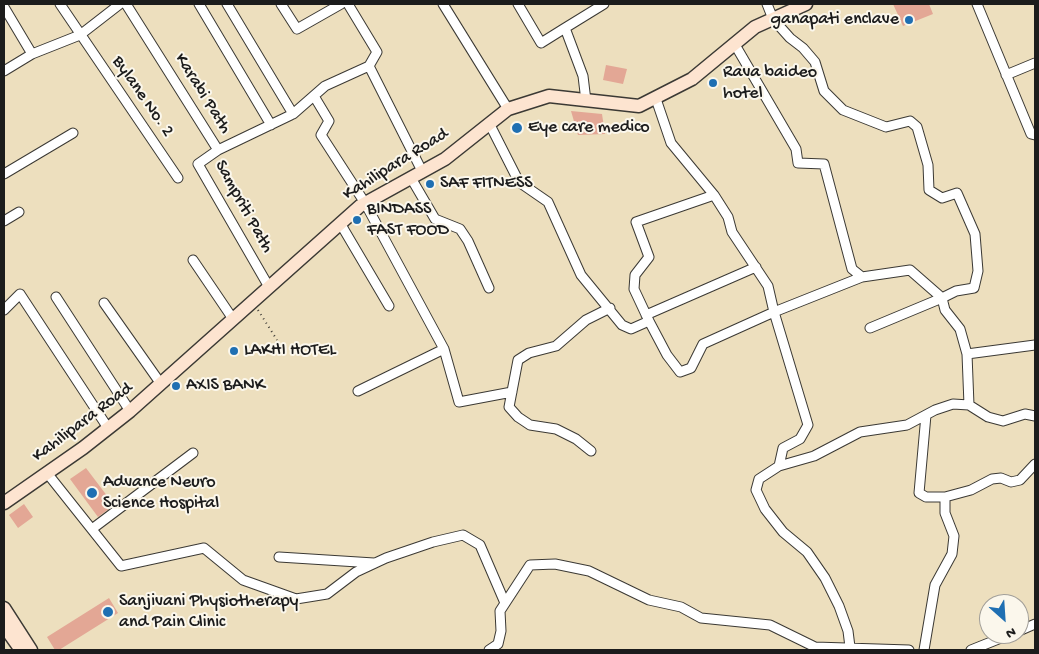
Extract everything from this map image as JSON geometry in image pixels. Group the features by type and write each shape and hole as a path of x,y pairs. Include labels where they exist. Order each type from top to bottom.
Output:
{"main road":[{"name":"Kahilipara Road","path":"4,503 130,411 340,223 365,203 445,159 508,109 548,96 586,102 639,106 692,79 755,27 806,4"},
{"path":"4,608 31,650"},
{"path":"4,626 21,650"}],"street":[{"name":"Bylane No. 2","path":"60,4 178,178"},
{"path":"4,71 32,54 80,34 120,4"},
{"name":"Karabi Path","path":"126,4 218,150 293,114 325,86 369,66"},
{"path":"199,4 271,126"},
{"path":"227,4 293,114"},
{"path":"281,4 297,30 341,4"},
{"path":"348,4 377,52 369,66 422,171"},
{"path":"443,4 508,109"},
{"path":"518,4 541,43 604,4"},
{"path":"767,4 773,19 790,38 804,48 814,62 824,91 843,110 886,127 910,122 917,127 928,164 929,190 942,198 957,193 975,234 978,271 974,288 956,291 870,328"},
{"path":"977,4 1031,134 1035,135"},
{"path":"4,7 32,54"},
{"path":"565,28 583,76 586,102"},
{"path":"734,43 796,148 798,163 824,164 852,269 862,277"},
{"path":"1006,74 1035,63"},
{"path":"314,96 329,120 321,135 365,203 444,349 459,402 512,392"},
{"path":"656,99 672,143 714,195 728,217 732,232 768,286 808,425 800,440 783,448 779,466"},
{"path":"489,123 519,182 548,202 582,275 622,325 631,329 647,318 756,267"},
{"path":"4,174 73,133"},
{"name":"Sampriti Path","path":"218,150 198,164 269,287"},
{"path":"410,178 435,218 460,229 468,241 489,288"},
{"path":"714,195 636,222 648,257 635,275 634,289 667,355 680,372 691,368 703,344 774,312 862,277 910,270 942,298 945,310 960,329 967,354 969,404"},
{"path":"4,221 19,212"},
{"path":"340,223 389,306"},
{"path":"194,260 233,319"},
{"path":"4,310 20,294 108,428"},
{"path":"56,297 130,411"},
{"path":"104,303 161,384"},
{"path":"591,451 576,439 556,429 530,425 518,417 510,407 518,360 530,352 556,346 586,320 610,308"},
{"path":"967,354 1035,345"},
{"path":"358,391 444,349"},
{"path":"850,647 848,630 825,578 807,552 783,532 764,510 756,490 759,479 779,466 814,456 860,432 907,425 953,404 969,404 988,417 1003,421 1025,414 1035,416"},
{"path":"926,415 919,493 926,498 945,497 970,490 992,479 1001,478 1011,482 1020,480 1035,464"},
{"path":"92,529 193,453"},
{"path":"47,473 121,566 204,548 243,580 296,599 327,594 356,572 376,563 434,542 463,535 480,545 505,603"},
{"path":"924,650 935,585 952,554 954,536 946,513 945,497"},
{"path":"279,557 376,563"},
{"path":"489,650 498,644 501,631 500,611 530,565 555,564 589,571 649,600 681,608 700,618 724,622 770,625 806,647 909,650"},
{"path":"971,650 986,644"}],"path":[{"path":"258,310 277,340"}],"building":[{"name":"ganapati enclave","path":"893,4 929,4 933,14 903,26"},
{"path":"606,65 627,69 623,84 603,80"},
{"path":"571,111 602,114 605,134 578,135"},
{"name":"Advance Neuro Science Hospital","path":"86,468 114,505 98,517 70,479"},
{"path":"24,504 33,517 18,528 9,515"},
{"path":"109,598 118,613 59,650 55,650 47,637"}],"place":[{"name":"ganapati enclave","path":"909,20"},
{"name":"Rava baideo hotel","path":"713,83"},
{"name":"Eye care medico","path":"517,128"},
{"name":"SAF FITNESS","path":"430,184"},
{"name":"BINDASS FAST FOOD","path":"357,220"},
{"name":"LAKHI HOTEL","path":"234,351"},
{"name":"AXIS BANK","path":"176,386"},
{"name":"Advance Neuro Science Hospital","path":"92,493"},
{"name":"Sanjivani Physiotherapy and Pain Clinic","path":"108,612"}]}
